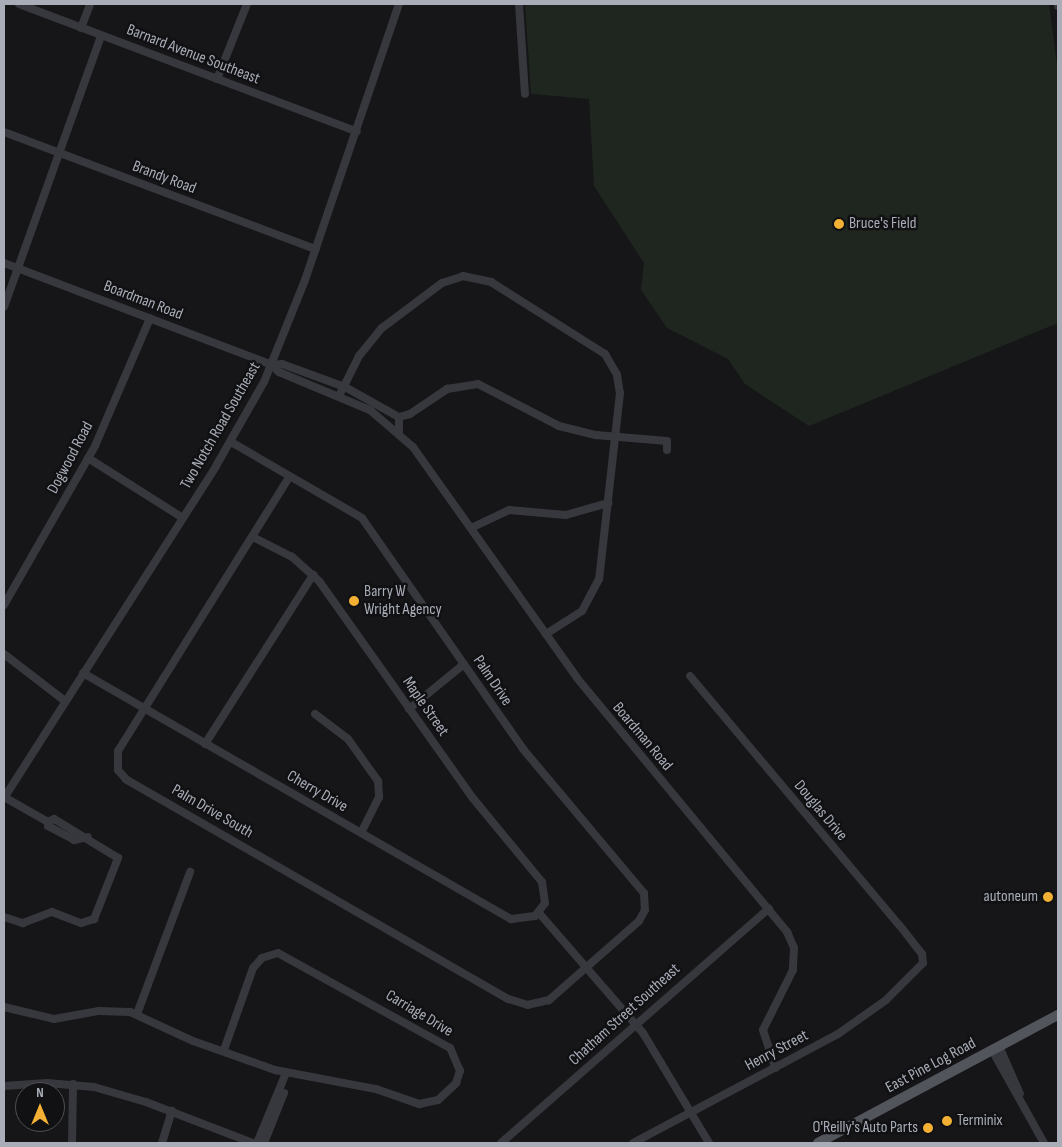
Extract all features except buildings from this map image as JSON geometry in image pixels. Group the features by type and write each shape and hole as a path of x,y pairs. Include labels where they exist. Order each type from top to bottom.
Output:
{"main road":[{"name":"East Pine Log Road","path":"818,1143 1058,1015"}],"street":[{"name":"Barnard Avenue Southeast","path":"20,4 357,132"},
{"path":"81,28 90,4"},
{"path":"217,79 247,4"},
{"name":"Two Notch Road Southeast","path":"4,798 231,442 272,365 316,249 399,4"},
{"path":"519,4 525,94"},
{"path":"4,307 101,36"},
{"name":"Brandy Road","path":"4,132 58,154 316,249"},
{"name":"Boardman Road","path":"4,263 272,365 279,372 370,410 399,432 612,723 769,908 790,937 795,953 791,975 763,1024 764,1048 774,1068"},
{"path":"340,396 364,348 389,322 446,281 480,277 605,354 619,381 616,437 600,571 592,597 573,620 546,634"},
{"name":"Dogwood Road","path":"4,605 88,458 150,318"},
{"name":"Boardman Road","path":"272,365 282,364 344,386 399,417"},
{"path":"399,432 399,417 410,414 447,389 478,384 559,426 616,437 667,441 667,450"},
{"name":"Palm Drive","path":"231,442 288,480 358,514 523,749 644,894 641,918 586,967"},
{"path":"88,458 183,518"},
{"name":"Palm Drive South","path":"288,480 143,709 117,755 117,767 126,779 513,1001 544,1002 586,967"},
{"path":"471,528 509,510 566,515 608,503"},
{"name":"Maple Street","path":"253,537 288,554 313,575 472,797 542,882 546,899 539,914"},
{"path":"205,744 313,575"},
{"path":"4,654 65,701"},
{"path":"409,709 464,664"},
{"name":"Cherry Drive","path":"83,673 511,919 527,920 539,914"},
{"name":"Douglas Drive","path":"690,676 899,925 922,954 922,966"},
{"path":"315,714 348,739 378,781 380,797 361,832"},
{"path":"4,798 48,822 54,819 88,837 118,858 94,919 81,923 52,912 23,923 4,917"},
{"path":"137,1014 190,872"},
{"name":"Chatham Street Southeast","path":"501,1143 769,908"},
{"path":"539,914 636,1024 692,1112 709,1143"},
{"name":"Carriage Drive","path":"4,1008 54,1019 108,1010 137,1014 224,1050 289,1074 376,1089 428,1104 456,1083 460,1066 450,1048 278,953 262,958 253,968 224,1050"},
{"name":"Henry Street","path":"633,1143 849,1028 922,966"},
{"path":"996,1048 1044,1143"},
{"path":"258,1143 289,1074"},
{"path":"264,1143 289,1074"},
{"path":"4,1086 73,1084 172,1111 253,1143"},
{"path":"72,1143 73,1084"},
{"path":"162,1143 172,1111"}],"shaded area":[{"name":"Bruce's Field","path":"525,4 1049,4 1058,72 1058,323 809,426 745,384 728,359 667,328 641,290 644,263 594,186 589,99 531,94"}],"place":[{"name":"Bruce's Field","path":"839,224"},
{"name":"Barry W Wright Agency","path":"354,601"},
{"name":"autoneum","path":"1048,897"},
{"name":"Terminix","path":"947,1121"},
{"name":"O'Reilly's Auto Parts","path":"928,1128"}]}
